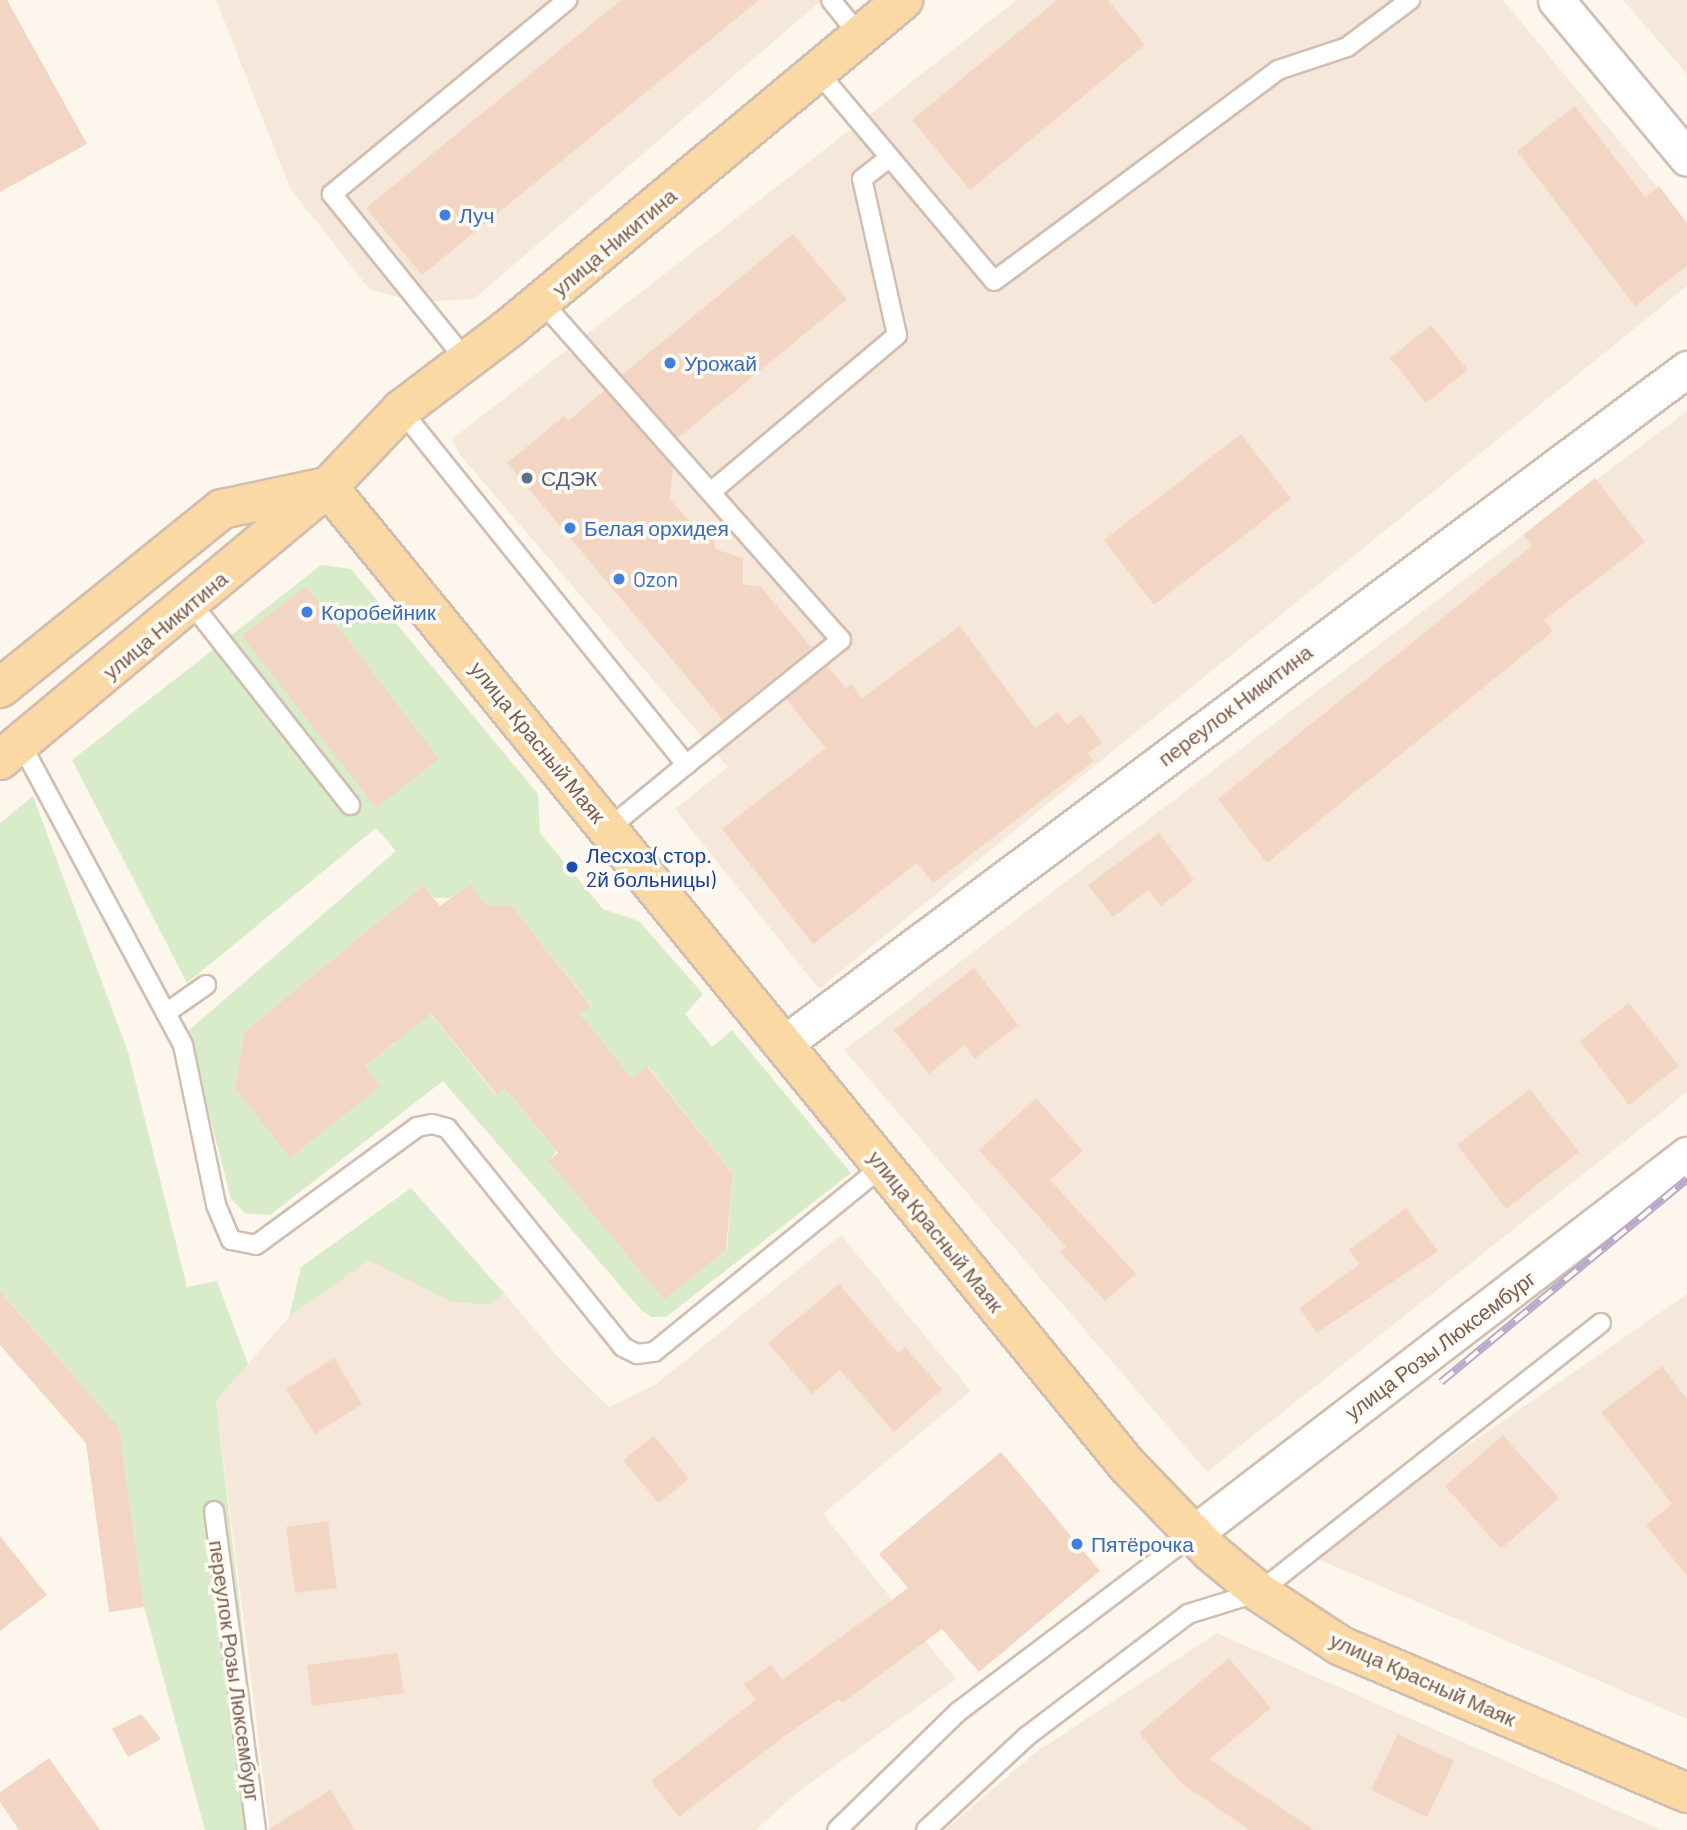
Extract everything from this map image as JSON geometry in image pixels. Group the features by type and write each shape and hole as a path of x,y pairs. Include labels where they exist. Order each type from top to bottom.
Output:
{"main road":[{"name":"улица Никитина","path":"11,752 192,604 328,487 401,410 464,359 542,302 903,0"},
{"name":"улица Красный Маяк","path":"328,487 1128,1466 1193,1534 1259,1592 1341,1646 1687,1793"},
{"path":"0,688 222,509 328,487"}],"street":[{"path":"1556,0 1687,158"},
{"name":"переулок Никитина","path":"785,1043 1687,369"},
{"name":"улица Розы Люксембург","path":"1193,1534 1687,1155"}],"lane":[{"path":"464,359 332,194 567,0"},
{"path":"831,0 860,36"},
{"path":"818,72 994,281 1278,70 1347,47 1410,0"},
{"path":"712,491 897,335 862,179 889,158"},
{"path":"542,302 712,491 841,640 609,828"},
{"path":"401,410 686,765"},
{"path":"192,604 351,805"},
{"path":"11,752 183,1045 216,1205 230,1240 256,1245 417,1127 432,1124 447,1128 623,1347 637,1354 654,1352 883,1166"},
{"path":"166,1013 206,985"},
{"path":"926,1830 1026,1737 1188,1614 1259,1592 1601,1323"},
{"name":"переулок Розы Люксембург","path":"214,1511 256,1830"},
{"path":"836,1830 958,1712 1193,1534"}],"shaded area":[{"path":"216,0 822,0 474,299 421,302 370,290 290,188"},
{"path":"1017,0 1503,0 1687,223 1687,286 819,989 675,809 728,767 460,455 452,439"},
{"path":"1623,0 1687,0 1687,74"},
{"path":"1687,411 1687,1092 1207,1472 844,1050"},
{"path":"841,1235 971,1391 823,1514 956,1679 798,1792 756,1830 270,1830 216,1401 289,1317 369,1259 452,1302 490,1305 504,1293 559,1358 609,1407 655,1385"},
{"path":"1687,1294 1687,1719 1309,1555"},
{"path":"1217,1633 1661,1830 945,1830 1036,1752"}],"green space":[{"path":"321,565 351,569 538,794 540,833 603,909 639,921 703,994 685,1014 712,1047 732,1030 851,1173 666,1317 652,1317 642,1311 443,1081 270,1215 245,1213 231,1199 188,1031 396,851 376,828 187,983 72,760","holes":["470,884 485,905 511,905 591,1005 580,1014 632,1078 648,1066 733,1174 727,1249 664,1300 550,1161 556,1151 505,1088 496,1095 415,995 381,1024 395,1043 365,1066 380,1086 291,1157 235,1088 244,1032 423,885 434,898 450,898"]},
{"path":"33,796 128,1052 187,1287 217,1281 248,1364 216,1401 266,1830 205,1830 144,1607 119,1429 5,1296 0,1299 0,823"},
{"path":"411,1188 504,1293 490,1305 452,1302 369,1260 289,1317 301,1267"}],"building":[{"path":"0,0 7,0 87,144 0,192"},
{"path":"621,0 759,0 422,275 366,208"},
{"path":"1057,0 1108,0 1145,45 970,190 912,120"},
{"path":"1575,106 1645,197 1659,186 1687,223 1687,266 1635,306 1517,151"},
{"path":"793,234 847,299 678,438 622,375"},
{"path":"1431,325 1468,370 1426,403 1390,358"},
{"path":"605,390 673,468 670,499 690,522 715,522 715,549 743,558 743,584 761,587 812,648 723,720 507,463 564,416 568,421"},
{"path":"1241,434 1291,499 1154,605 1104,540"},
{"path":"1595,478 1645,542 1544,620 1553,631 1267,863 1218,799 1532,546 1523,535"},
{"path":"306,586 439,759 376,808 242,636"},
{"path":"960,626 1035,728 1058,712 1067,725 1081,714 1102,743 1088,753 1094,761 933,883 917,863 813,944 722,829 826,748 786,699 827,666 846,688 851,684 862,698"},
{"path":"1159,833 1194,880 1161,906 1149,890 1113,917 1088,885"},
{"path":"470,884 485,905 511,905 591,1006 580,1014 632,1078 647,1066 733,1174 726,1250 664,1300 549,1161 558,1153 505,1088 497,1095 431,1014 365,1066 381,1086 290,1158 235,1088 244,1032 423,885 440,906"},
{"path":"974,968 1018,1025 975,1059 964,1045 929,1074 894,1030"},
{"path":"1629,1003 1679,1066 1629,1105 1580,1041"},
{"path":"1530,1089 1579,1152 1506,1209 1457,1145"},
{"path":"1036,1098 1083,1151 1050,1180 1136,1274 1105,1301 1060,1252 1066,1247 979,1150"},
{"path":"1406,1208 1438,1251 1317,1333 1299,1308 1360,1264 1349,1250"},
{"path":"839,1284 898,1353 905,1347 942,1389 894,1432 840,1370 812,1394 768,1343"},
{"path":"0,1291 119,1428 144,1607 109,1612 86,1443 0,1345"},
{"path":"334,1358 362,1404 315,1434 286,1389"},
{"path":"1662,1366 1687,1399 1687,1576 1646,1525 1672,1504 1601,1412"},
{"path":"1503,1435 1559,1498 1501,1549 1445,1486"},
{"path":"654,1436 689,1479 658,1503 623,1460"},
{"path":"1001,1452 1100,1571 979,1672 942,1629 842,1703 839,1699 783,1737 679,1817 651,1781 756,1700 744,1684 771,1665 782,1680 908,1588 879,1554"},
{"path":"328,1521 337,1588 295,1593 286,1527"},
{"path":"0,1536 47,1595 0,1631"},
{"path":"398,1653 404,1693 312,1706 307,1665"},
{"path":"1229,1658 1271,1708 1209,1759 1314,1830 1250,1830 1181,1783 1139,1733"},
{"path":"141,1714 161,1739 128,1757 112,1729"},
{"path":"1398,1734 1454,1761 1427,1817 1371,1790"},
{"path":"49,1758 100,1830 19,1830 0,1802 0,1792"},
{"path":"330,1790 355,1830 268,1830"}],"railway":[{"path":"1441,1382 1687,1179"}],"place":[{"name":"Луч","path":"445,215"},
{"name":"Урожай","path":"670,363"},
{"name":"СДЭК","path":"527,478"},
{"name":"Белая орхидея","path":"570,528"},
{"name":"Ozon","path":"619,579"},
{"name":"Коробейник","path":"307,612"},
{"name":"Лесхоз( стор. 2й больницы)","path":"572,867"},
{"name":"Пятёрочка","path":"1077,1544"}]}
